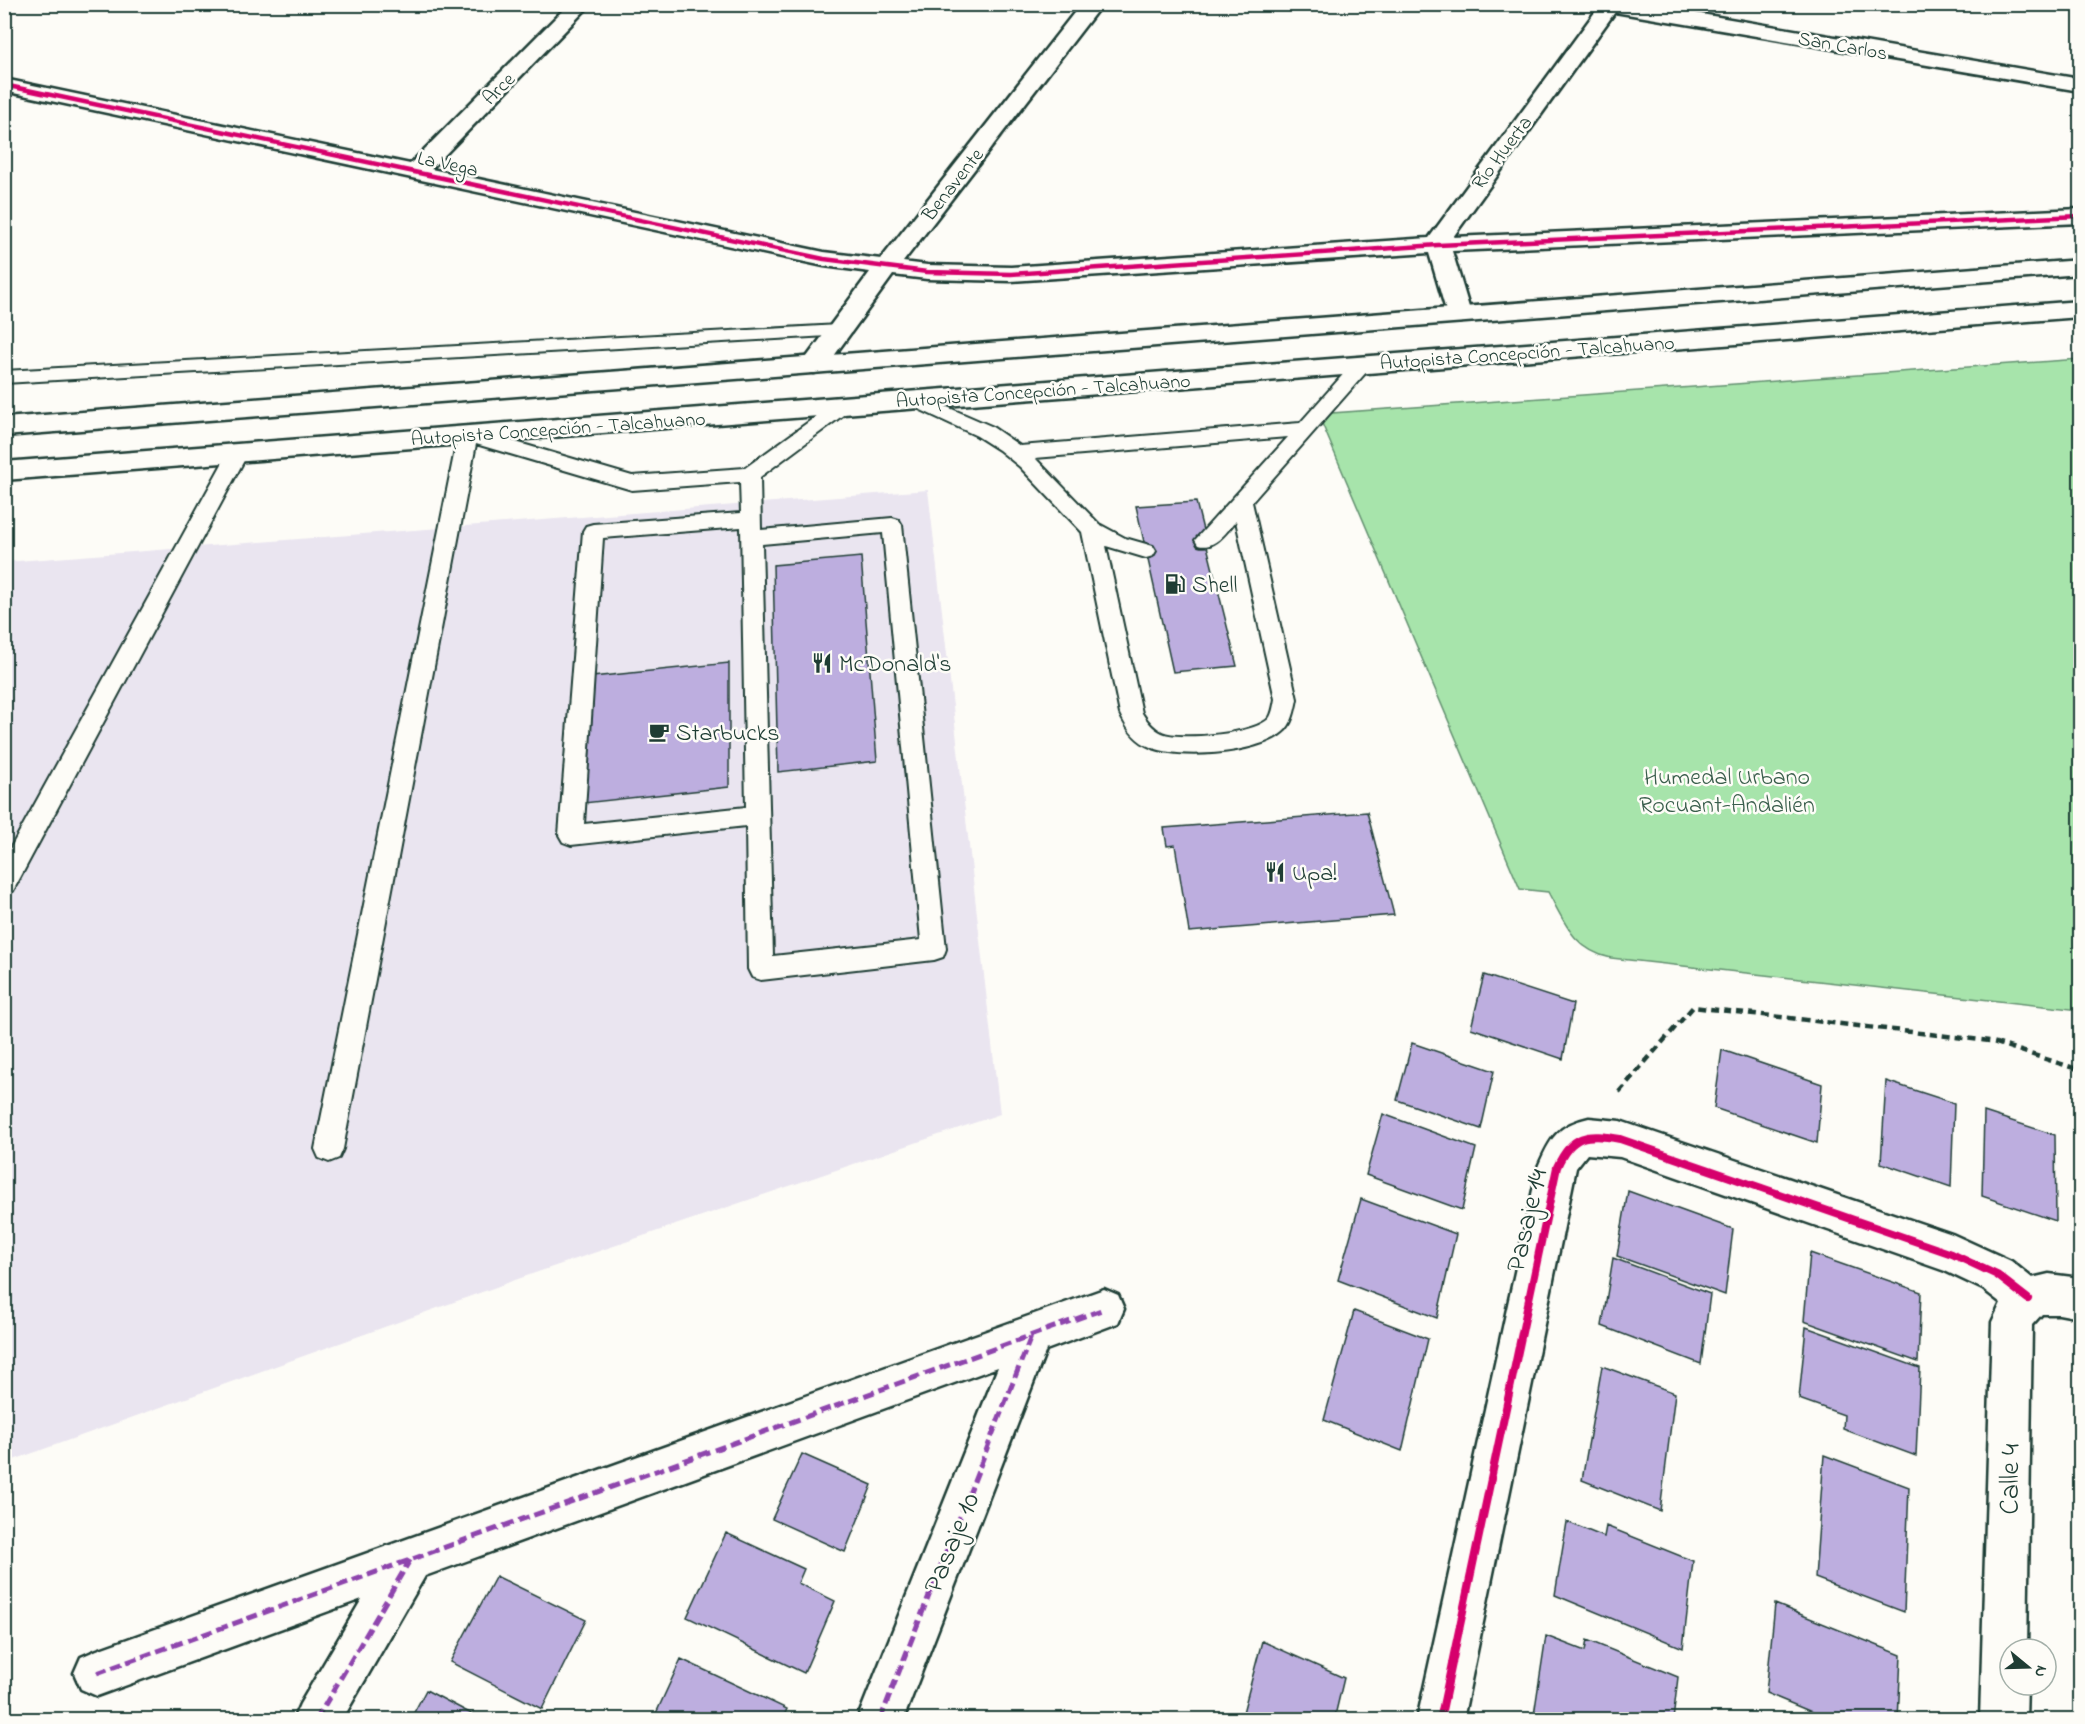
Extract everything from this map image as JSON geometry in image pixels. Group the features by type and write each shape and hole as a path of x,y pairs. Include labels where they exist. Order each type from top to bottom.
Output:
{"street":[{"name":"Arce","path":"415,172 581,4"},
{"name":"Benavente","path":"814,365 886,268 1092,4"},
{"name":"San Carlos","path":"1609,5 2080,85"},
{"name":"Río Huerta","path":"1438,245 1463,203 1609,5"},
{"name":"La Vega","path":"4,85 824,259 886,268 964,275 1011,274 1438,245 2080,216"},
{"path":"1438,245 1459,314"},
{"name":"Autopista Concepción - Talcahuano","path":"4,427 2080,267"},
{"name":"Autopista Concepción - Talcahuano","path":"4,471 2080,309"},
{"path":"1580,1138 1599,1135 1620,1139 1952,1254 1997,1275 2028,1299 2044,1293 2062,1293 2080,1298"},
{"name":"Pasaje 14","path":"1440,1719 1557,1167 1564,1149 1580,1138"},
{"name":"Calle 4","path":"2003,1719 2010,1338 2017,1308 2028,1299"},
{"path":"97,1673 400,1577 1026,1349 1104,1309"},
{"name":"Pasaje 10","path":"880,1719 1026,1349"},
{"path":"316,1719 400,1577"}],"lane":[{"path":"4,377 839,331"},
{"path":"1205,540 1362,365"},
{"path":"915,400 984,431 1016,453 1092,529 1119,544 1146,551"},
{"path":"329,1149 468,435 632,483 750,474 843,406"},
{"path":"1016,453 1305,429"},
{"path":"4,884 238,453"},
{"path":"750,474 751,528 758,815 761,969 934,949 892,525 751,528 593,531 571,835 758,815"},
{"path":"1092,529 1131,714 1137,726 1146,735 1162,742 1179,745 1249,739 1265,734 1276,725 1284,713 1286,699 1242,501"}],"path":[{"path":"1580,1138 1693,1007 1990,1041 2080,1070"}],"shaded area":[{"path":"928,490 1000,1114 532,1274 5,1463 5,562"}],"green space":[{"name":"Humedal Urbano Rocuant-Andalién","path":"2080,359 2080,1010 1611,958 1588,949 1579,942 1548,892 1520,889 1318,414"}],"building":[{"path":"1196,502 1237,666 1173,672 1136,506"},
{"name":"McDonald's","path":"861,557 877,761 778,772 773,565"},
{"name":"Starbucks","path":"729,663 729,787 584,803 592,677"},
{"path":"1367,812 1394,915 1189,932 1175,845 1167,846 1164,828"},
{"path":"1484,975 1573,1004 1563,1059 1471,1028"},
{"path":"1412,1043 1494,1071 1481,1129 1397,1100"},
{"path":"1722,1050 1822,1084 1817,1143 1714,1108"},
{"path":"1886,1081 1954,1103 1951,1187 1881,1163"},
{"path":"1984,1112 2055,1135 2056,1221 1982,1196"},
{"path":"1383,1114 1476,1148 1462,1210 1366,1175"},
{"path":"1628,1191 1733,1229 1725,1295 1617,1256"},
{"path":"1361,1199 1456,1234 1437,1318 1338,1280"},
{"path":"1810,1253 1921,1292 1918,1362 1804,1321"},
{"path":"1613,1258 1710,1294 1701,1364 1602,1326"},
{"path":"1354,1311 1428,1339 1402,1451 1324,1420"},
{"path":"1806,1327 1920,1368 1916,1456 1843,1429 1844,1415 1799,1399"},
{"path":"1602,1366 1675,1393 1660,1511 1582,1480"},
{"path":"802,1454 872,1485 845,1552 772,1519"},
{"path":"1824,1455 1909,1487 1904,1612 1815,1578"},
{"path":"1567,1522 1604,1537 1606,1526 1693,1561 1683,1648 1555,1595"},
{"path":"726,1533 804,1569 798,1583 835,1601 804,1673 687,1617"},
{"path":"496,1576 586,1620 542,1709 450,1662"},
{"path":"1775,1604 1901,1655 1898,1720 1831,1720 1766,1693"},
{"path":"1546,1636 1585,1651 1587,1640 1678,1677 1673,1720 1544,1720 1534,1715"},
{"path":"1262,1641 1344,1678 1334,1720 1241,1720"},
{"path":"681,1659 787,1709 782,1720 653,1720"},
{"path":"426,1690 483,1720 410,1720"}],"marked path":[{"path":"97,1673 1104,1309"},
{"path":"880,1720 1032,1334"},
{"path":"316,1720 410,1560"}],"cycle path":[{"path":"4,85 824,259 927,272 1011,274 1438,245 2080,216"},
{"path":"1440,1720 1557,1167 1562,1156 1574,1141 1589,1136 1620,1139 1952,1254 1997,1275 2028,1299"}],"place":[{"name":"Shell","path":"1175,584"},
{"name":"McDonald's","path":"822,663"},
{"name":"Starbucks","path":"659,732"},
{"name":"Upa!","path":"1275,872"}]}
